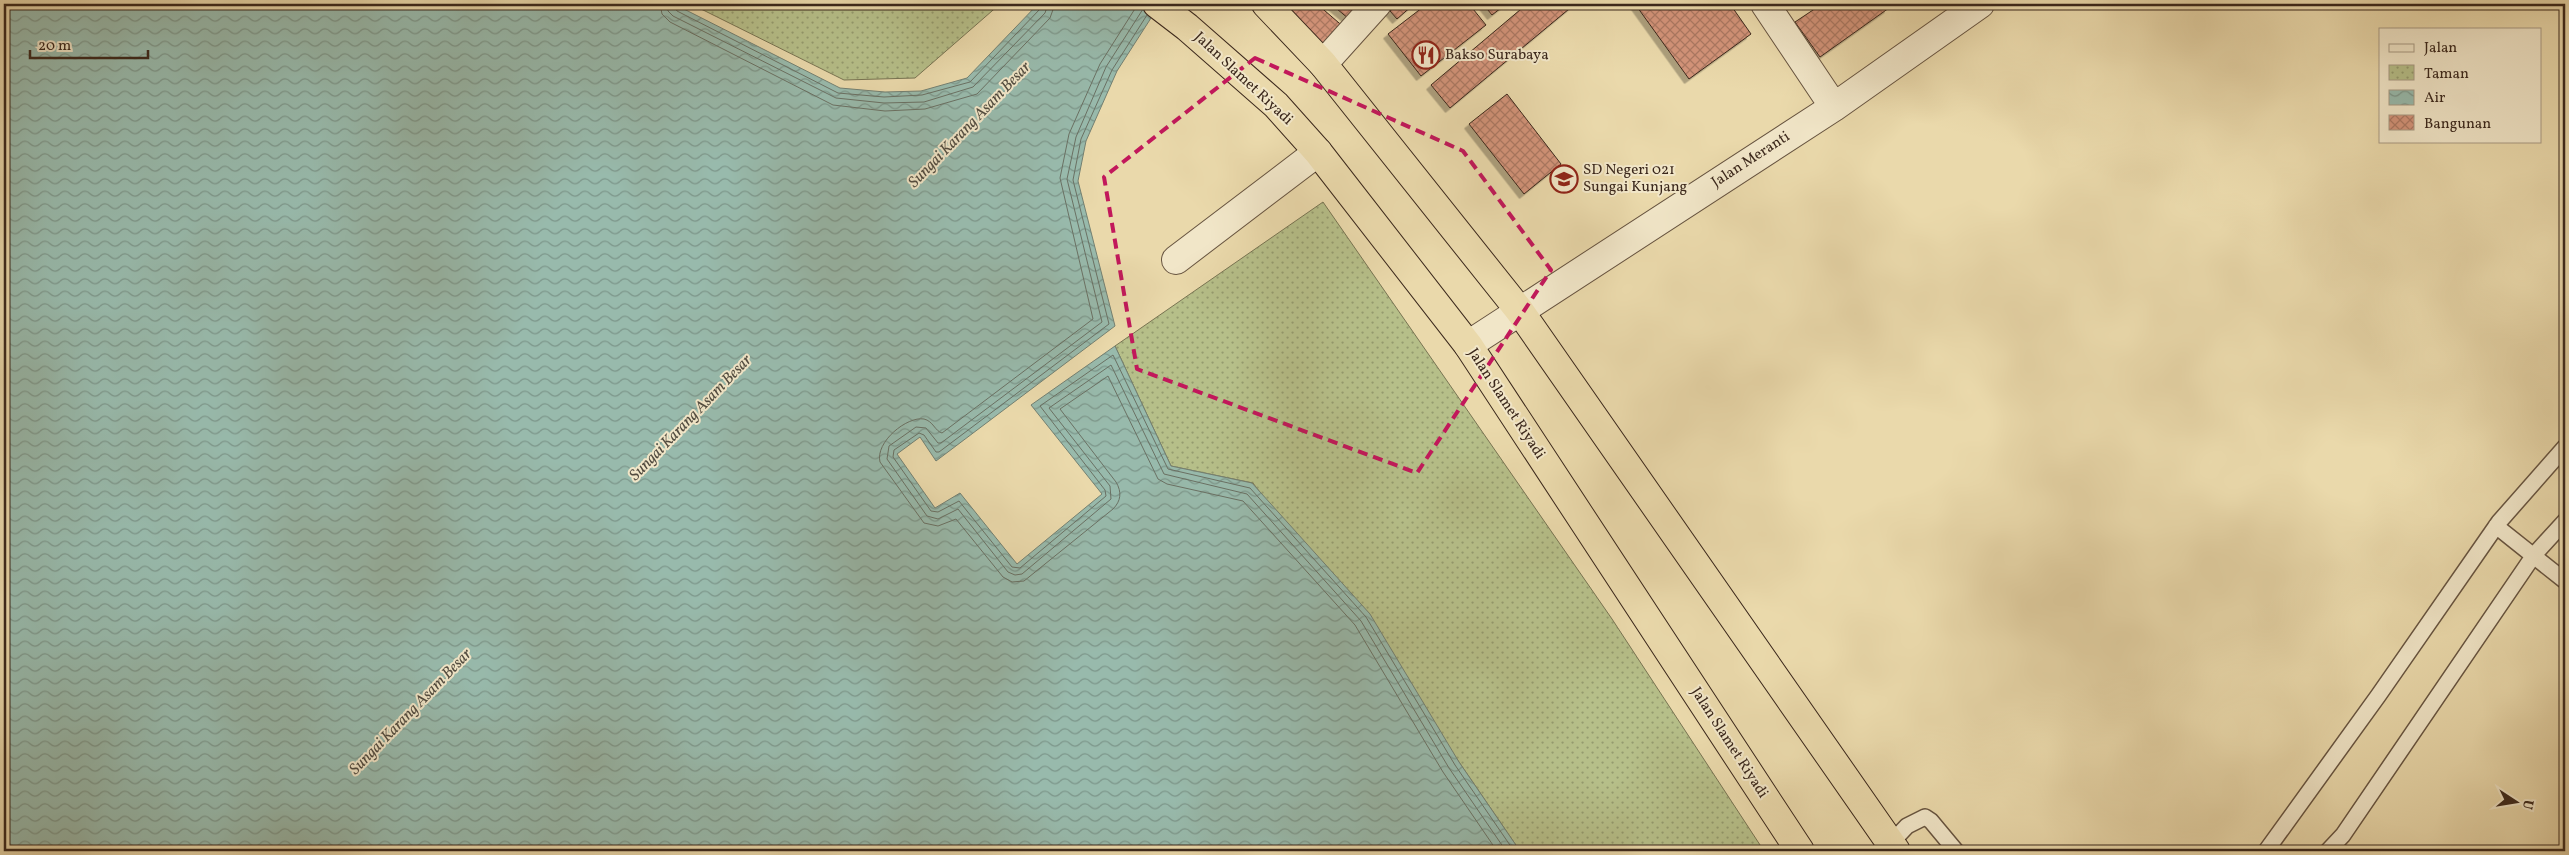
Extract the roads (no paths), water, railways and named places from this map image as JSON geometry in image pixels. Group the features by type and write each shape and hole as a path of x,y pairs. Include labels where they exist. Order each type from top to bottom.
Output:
{"highway":[{"name":"Jalan Slamet Riyadi","path":"1157,4 1187,27 1276,105 1318,152 1468,345 1800,851"},
{"path":"1266,4 1323,64 1519,310 1893,847"}],"street":[{"path":"1323,64 1377,4"},
{"path":"1765,4 1834,106"},
{"name":"Jalan Meranti","path":"1468,345 1834,106 1980,4"},
{"path":"1176,260 1318,152"}],"lane":[{"path":"2266,851 2378,696 2496,526 2565,447"},
{"path":"2328,851 2343,835 2534,555 2565,521"},
{"path":"2496,526 2565,581"},
{"path":"1893,847 1907,826 1924,817 1931,821 1956,851"}],"water":[{"name":"Sungai Karang Asam Besar","path":"4,4 674,4 840,88 885,92 921,91 967,78 1038,4 1160,4 1117,71 1086,141 1078,181 1115,326 936,461 920,437 897,454 935,508 960,493 1017,564 1102,494 1031,405 1115,346 1171,466 1252,483 1370,614 1459,762 1520,851 4,851"}],"place":[{"name":"Bakso Surabaya","path":"1426,55"},
{"name":"SD Negeri 021 Sungai Kunjang","path":"1564,179"}]}
